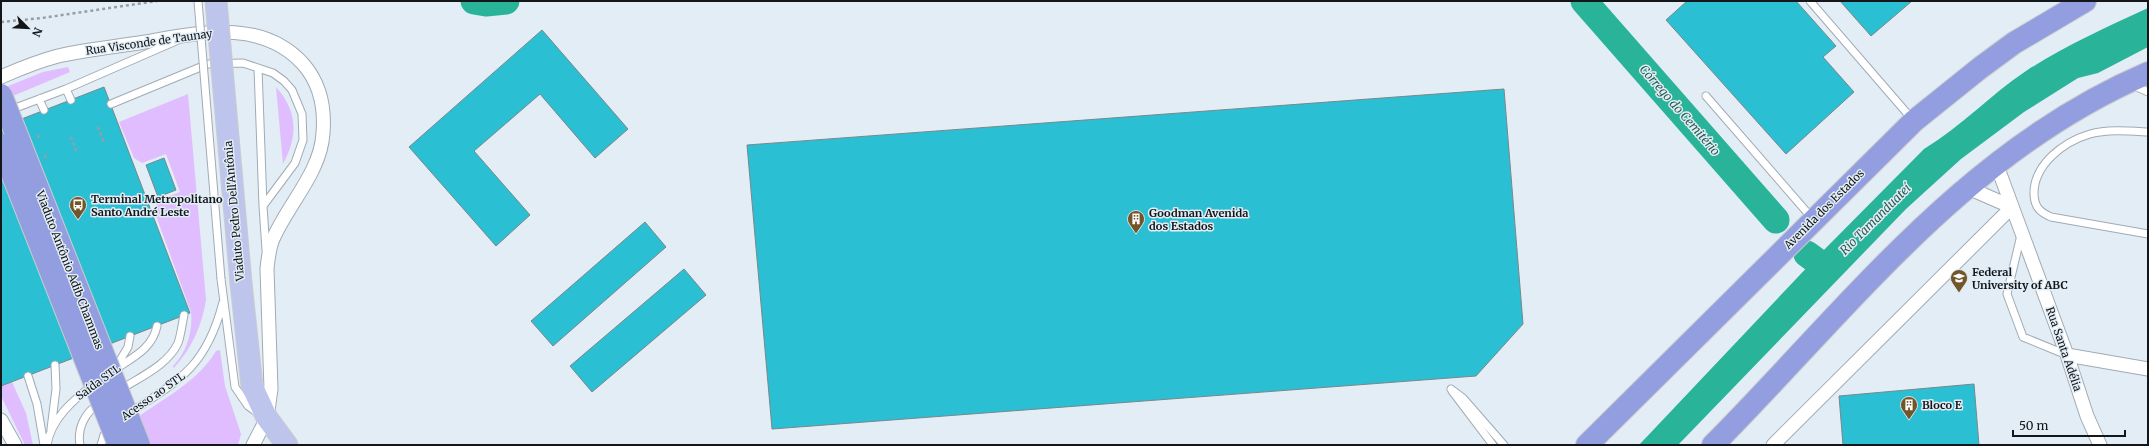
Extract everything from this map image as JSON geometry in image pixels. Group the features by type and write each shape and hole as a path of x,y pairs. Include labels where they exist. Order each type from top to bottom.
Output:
{"highway":[{"name":"Avenida dos Estados","path":"1587,445 1813,219 1914,121 1991,60 2038,28 2085,1"},
{"path":"1713,445 1887,263 1966,187 1996,163 2048,126 2104,93 2148,73"},
{"name":"Viaduto Antônio Adib Chammas","path":"1,95 139,445"},
{"name":"Viaduto Antônio Adib Chammas","path":"1,146 119,445"}],"main road":[{"name":"Viaduto Pedro Dell'Antônia","path":"216,1 231,281 250,373 258,401 267,418 287,445"}],"street":[{"name":"Rua Visconde de Taunay","path":"1,77 58,56 193,34 231,32 267,38 283,46 308,70 316,84 322,101 324,118 323,135 319,152 312,169 272,241 267,268 271,389 267,418 253,445"},
{"name":"Rua Santa Adélia","path":"1996,163 2067,355 2087,416 2100,445"},
{"path":"1773,445 2012,207 1966,187"},
{"path":"2067,355 2148,369"},
{"path":"1,420 15,445"}],"lane":[{"name":"Viaduto Pedro Dell'Antônia","path":"198,1 231,281 223,302 235,387 248,406 267,418"},
{"path":"1810,1 1914,121"},
{"path":"1,114 66,89 193,34"},
{"path":"111,104 208,64 243,63 273,73 292,90 302,114 304,127 303,140 295,163 263,206"},
{"path":"258,68 263,206 267,268"},
{"path":"2126,83 2148,92"},
{"path":"66,89 71,100"},
{"path":"1706,96 1813,219"},
{"path":"39,99 44,110"},
{"path":"2148,132 2104,132 2081,138 2049,159 2039,172 2034,191 2037,208 2042,213 2051,217 2148,234"},
{"path":"2021,233 2007,294 2023,337 2067,355"},
{"name":"Acesso ao STL","path":"101,445 104,435 112,424 172,386 190,370 212,337 223,302"},
{"path":"80,445 78,436 81,425 85,416 93,407 161,364 171,354 178,342 184,315"},
{"name":"Saída STL","path":"45,445 51,431 64,410 76,397 146,349 151,342 157,326"},
{"path":"115,369 128,347 130,336"},
{"path":"51,431 56,389 55,365"},
{"path":"28,376 37,404 45,445"},
{"path":"1494,445 1450,389 1463,398 1504,445"}],"path":[{"path":"1,22 42,18 157,1"},
{"path":"98,127 104,142"},
{"path":"71,137 77,153"}],"shaded area":[{"path":"68,67 70,72 1,101 1,89 43,72"},
{"path":"276,87 288,105 292,115 293,124 291,144 283,164"},
{"path":"188,94 206,300 202,318 195,336 186,352 174,368 173,366 182,354 188,341 191,326 191,312 155,213 157,201 180,192 166,154 142,163 134,158 119,122"},
{"path":"220,350 225,386 241,434 238,445 115,445 126,428 134,420 189,381 208,362 216,351"},
{"path":"12,382 26,413 33,445 25,445 1,396 1,386"}],"water":[{"name":"Rio Tamanduateí","path":"2148,8 2148,47 2098,73 2078,78 2024,112 1961,159 1906,209 1678,445 1639,445 1814,260 1924,149 1951,130 2013,80 2040,62 2070,45"}],"building":[{"path":"1687,1 1796,1 1836,46 1823,57 1854,92 1786,154 1666,20"},
{"path":"1840,1 1912,1 1871,36"},
{"path":"542,30 628,129 595,158 540,94 474,151 530,215 496,246 409,147"},
{"name":"Terminal Metropolitano Santo André Leste","path":"104,87 190,313 1,386 1,127"},
{"name":"Goodman Avenida dos Estados","path":"1504,89 1523,324 1476,376 772,429 747,145"},
{"path":"164,158 176,190 158,197 146,165"},
{"path":"645,222 666,247 553,346 531,321"},
{"path":"684,269 706,295 592,392 570,366"},
{"name":"Bloco E","path":"1974,384 1979,445 1843,445 1839,396"}],"waterway":[{"name":"Córrego do Cemitério","path":"474,1 486,3 506,1"},
{"name":"Córrego do Cemitério","path":"1584,1 1776,220"},
{"name":"Córrego do Cemitério","path":"1807,254 1826,268"}],"place":[{"name":"Terminal Metropolitano Santo André Leste","path":"78,220"},
{"name":"Goodman Avenida dos Estados","path":"1136,234"},
{"name":"Federal University of ABC","path":"1959,293"},
{"name":"Bloco E","path":"1909,420"}]}
